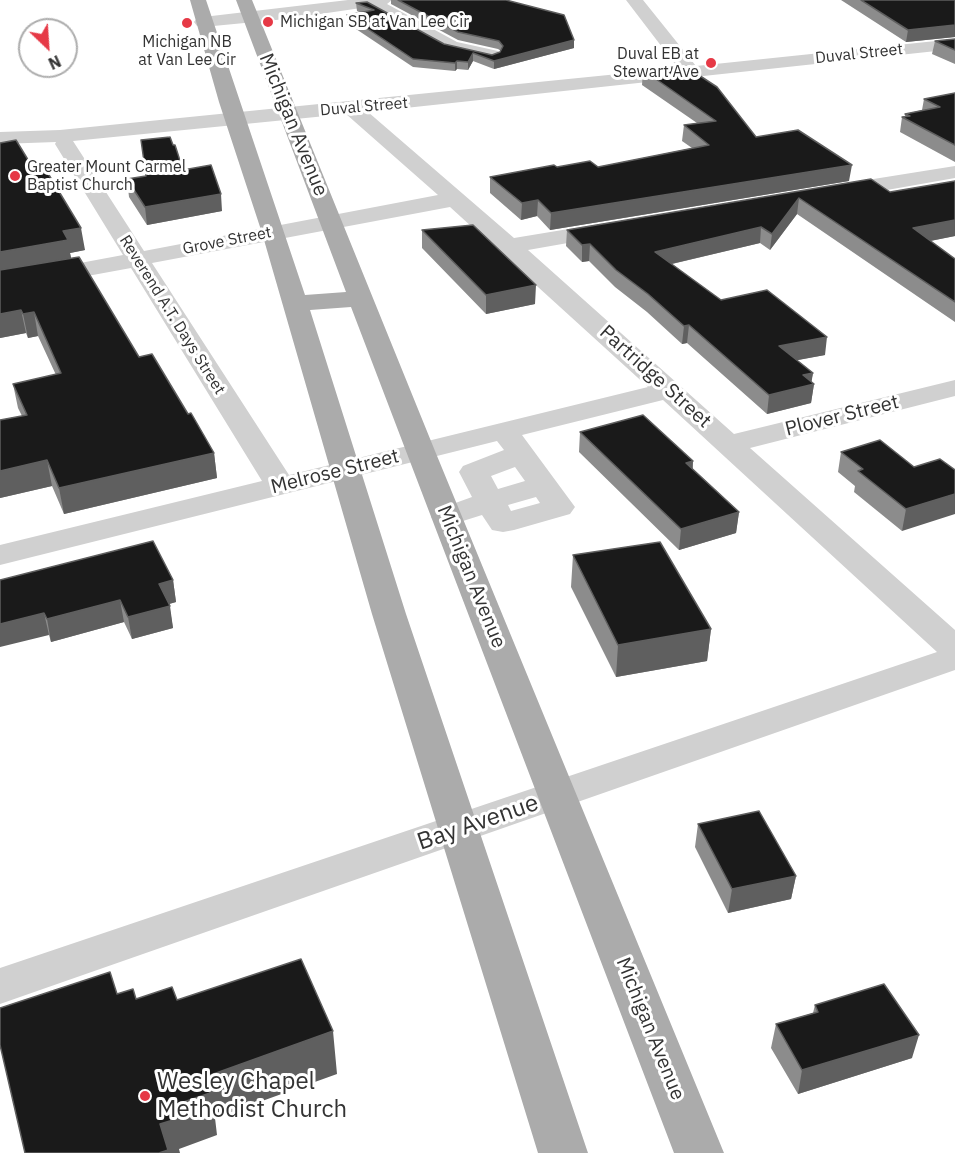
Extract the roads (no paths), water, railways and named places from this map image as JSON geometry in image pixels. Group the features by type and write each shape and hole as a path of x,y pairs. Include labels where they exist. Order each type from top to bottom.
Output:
{"main road":[{"path":"198,0 232,111 274,233 344,470 563,1153"},
{"name":"Michigan Avenue","path":"247,9 699,1153"},
{"path":"295,303 362,299"}],"street":[{"path":"634,0 690,71"},
{"path":"203,21 247,9 378,1 451,46 492,55"},
{"name":"Duval Street","path":"286,106 351,108 955,44"},
{"name":"Duval Street","path":"109,112 232,111 523,80 690,71"},
{"name":"Partridge Street","path":"351,108 509,246 955,649"},
{"name":"Duval Street","path":"0,138 60,136 147,128 232,111"},
{"path":"0,124 54,117"},
{"path":"0,151 136,137 147,128"},
{"name":"Reverend A.T. Days Street","path":"65,144 280,485"},
{"path":"814,195 955,172"},
{"name":"Grove Street","path":"0,285 455,199"},
{"path":"509,246 638,224"},
{"name":"Plover Street","path":"729,444 955,388"},
{"name":"Melrose Street","path":"0,555 420,451 513,442 669,390"},
{"path":"513,442 559,507 503,523 474,472 513,442"},
{"path":"447,517 490,501"},
{"name":"Bay Avenue","path":"0,986 955,658"}],"place":[{"name":"Michigan SB at Van Lee Cir","path":"268,22"},
{"name":"Michigan NB at Van Lee Cir","path":"187,23"},
{"name":"Duval EB at Stewart Ave","path":"711,63"},
{"name":"Greater Mount Carmel Baptist Church","path":"15,176"},
{"name":"Wesley Chapel Methodist Church","path":"145,1096"}]}
